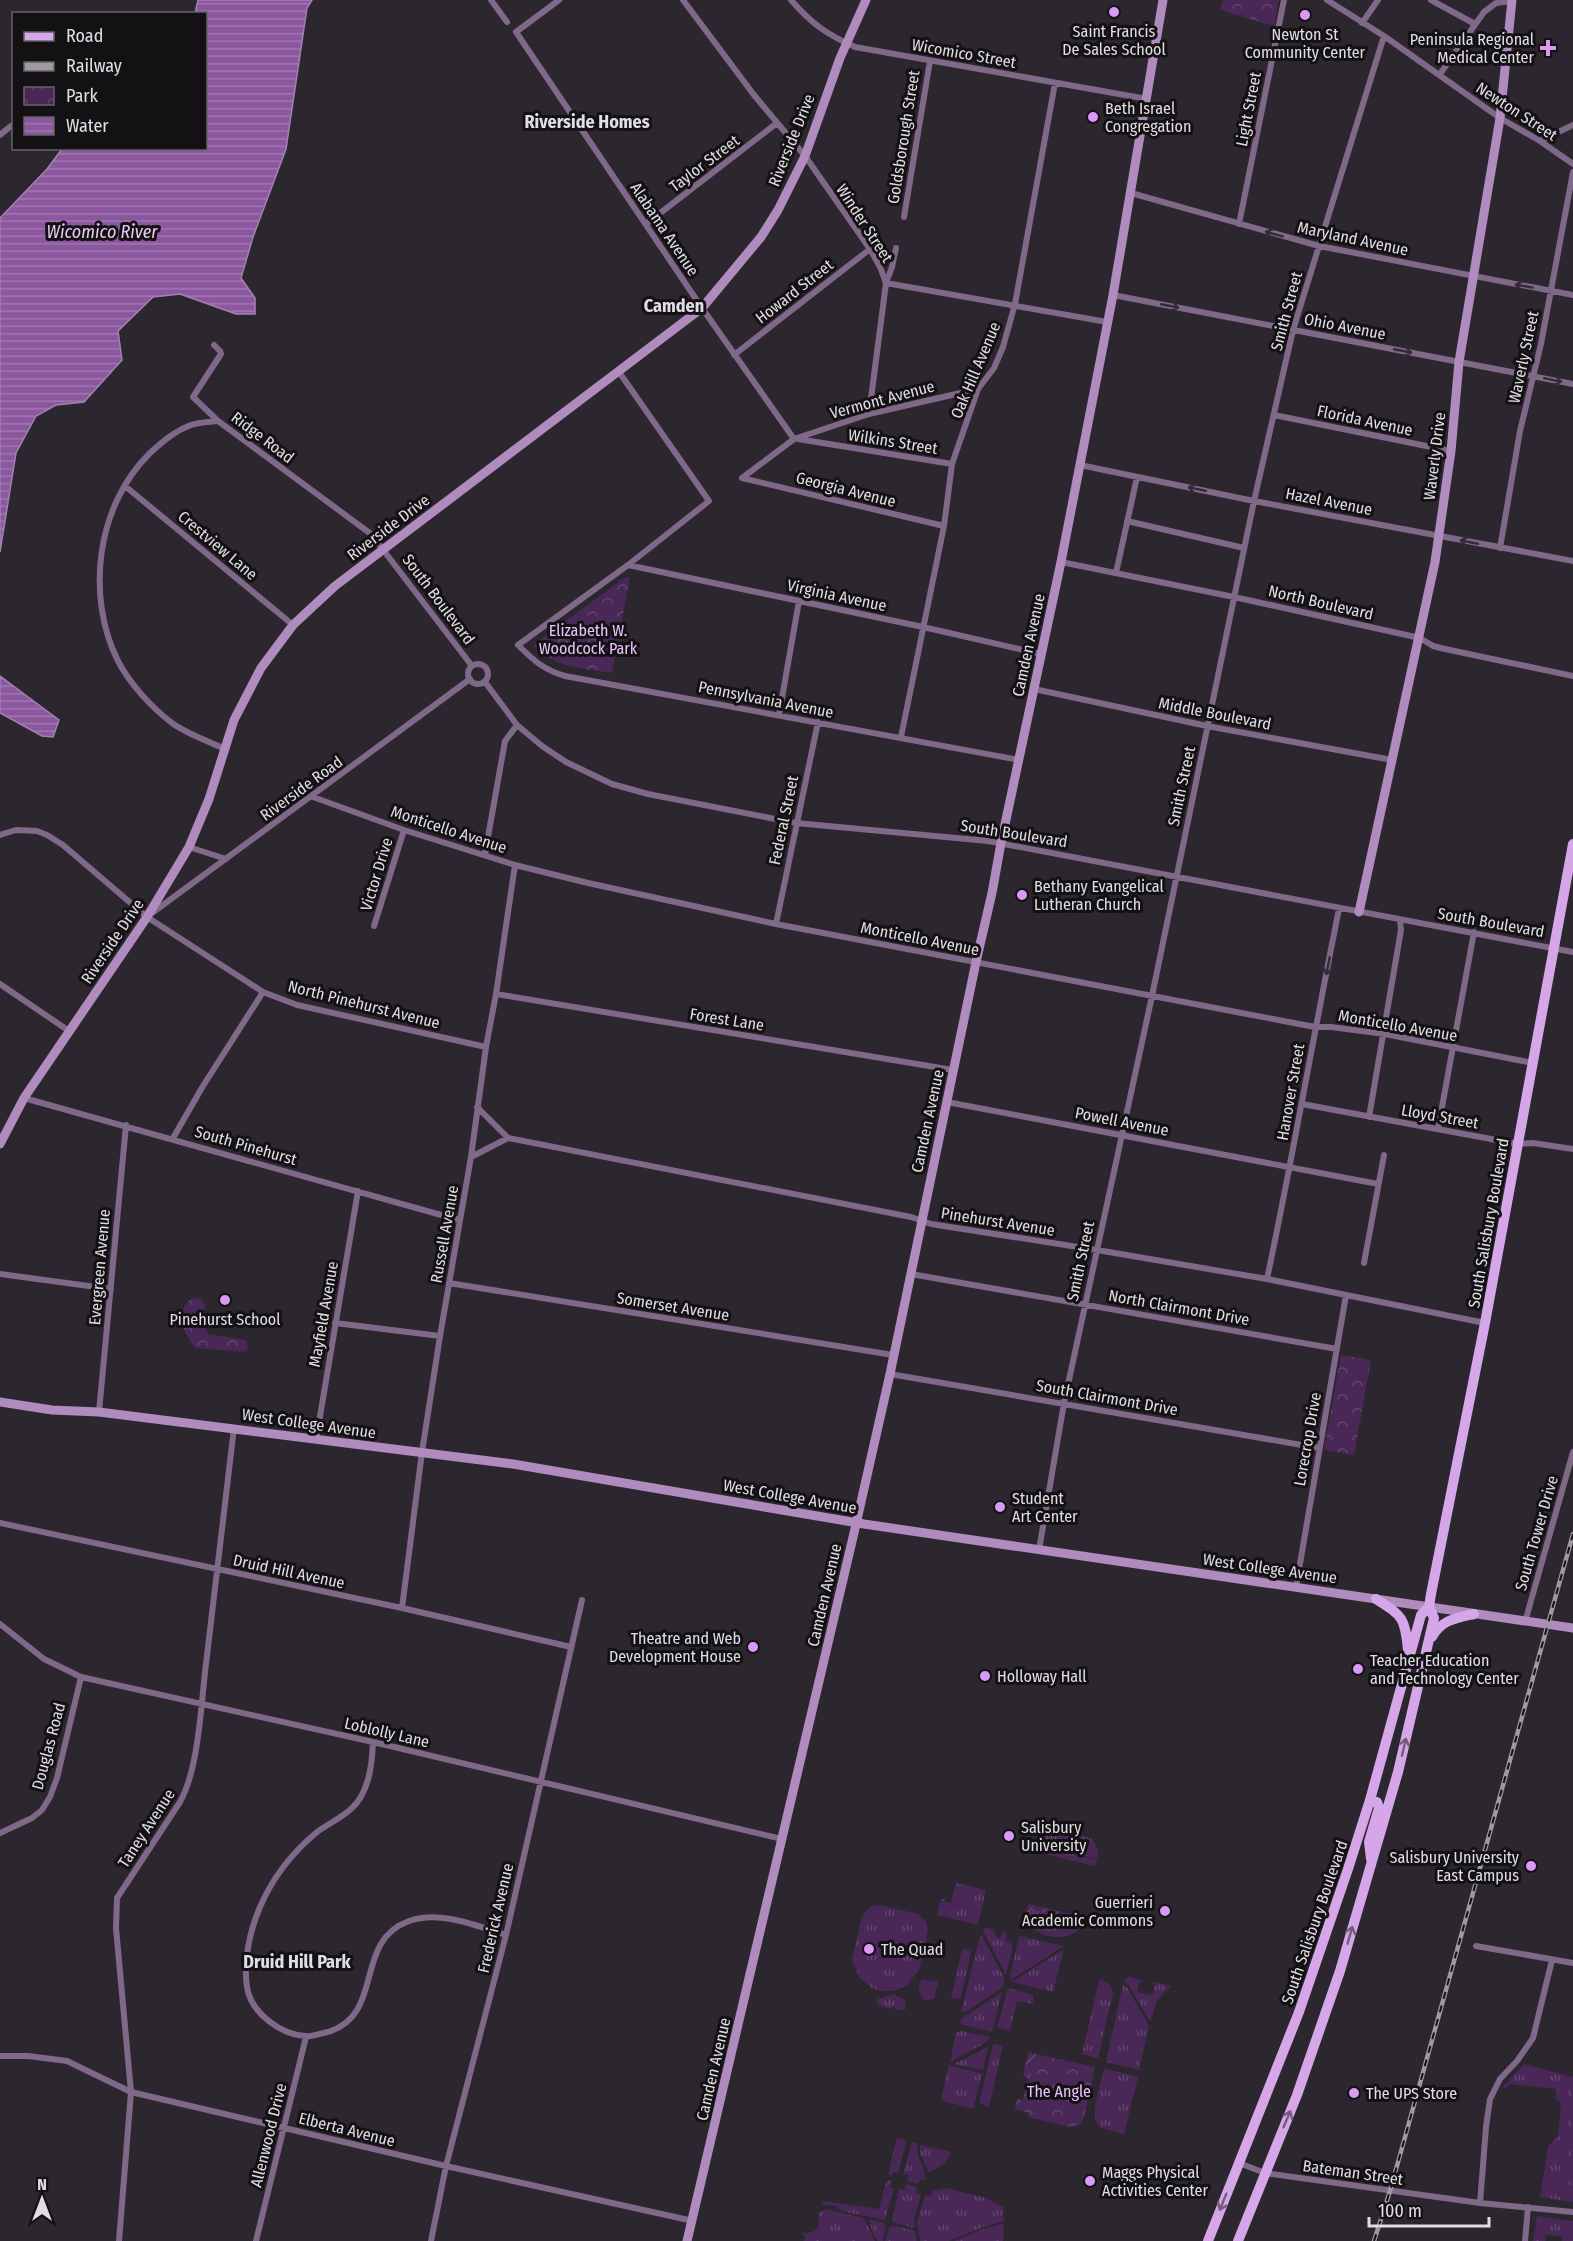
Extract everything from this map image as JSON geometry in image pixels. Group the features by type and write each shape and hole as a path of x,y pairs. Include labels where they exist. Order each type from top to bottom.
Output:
{"main road":[{"name":"South Salisbury Boulevard","path":"1208,2241 1299,2012 1370,1800 1421,1615 1429,1607 1485,1323 1573,844"},
{"path":"1376,1599 1398,1612 1406,1630 1409,1659"},
{"name":"South Salisbury Boulevard","path":"1238,2241 1298,2095 1337,1979 1398,1772 1434,1618 1429,1607"},
{"path":"1428,1645 1441,1624 1474,1614"},
{"path":"1370,1800 1377,1802 1379,1808 1369,1842 1371,1862"}],"street":[{"path":"491,0 507,22"},
{"name":"Alabama Avenue","path":"559,0 516,32 734,355 794,439"},
{"name":"Winder Street","path":"683,0 732,68 805,156 870,249 886,283 1107,322"},
{"name":"Wicomico Street","path":"791,0 812,24 855,47 1147,99"},
{"name":"Riverside Drive","path":"0,1144 24,1098 147,917 189,847 210,799 234,720 261,668 293,625 335,586 702,308 761,237 778,210 805,156 840,58 866,0"},
{"name":"Camden Avenue","path":"687,2241 890,1374 1061,562 1113,295 1163,0"},
{"name":"Light Street","path":"1239,224 1284,0"},
{"name":"Newton Street","path":"1327,0 1440,74 1500,118 1540,141 1573,164"},
{"path":"1362,23 1378,0"},
{"path":"1431,0 1474,24"},
{"path":"1440,74 1474,24 1491,5 1512,0"},
{"name":"Waverly Drive","path":"1359,912 1435,562 1459,362 1500,118 1512,0"},
{"name":"Smith Street","path":"1039,1550 1064,1403 1152,996 1254,501 1293,330 1384,36"},
{"name":"Goldsborough Street","path":"904,217 930,61"},
{"name":"Oak Hill Avenue","path":"901,737 944,526 952,464 978,389 994,368 1003,348 1015,304 1055,83"},
{"name":"Taylor Street","path":"646,224 777,123"},
{"path":"1540,141 1573,125"},
{"path":"0,135 11,126"},
{"name":"Waverly Street","path":"1500,548 1520,431 1551,290 1573,172"},
{"name":"Maryland Avenue","path":"1131,193 1319,246 1573,295"},
{"path":"869,414 886,283 896,248"},
{"name":"Howard Street","path":"734,355 870,249"},
{"name":"Ohio Avenue","path":"1113,295 1573,384"},
{"path":"214,345 221,354 193,397 218,421"},
{"path":"619,372 709,501 628,565"},
{"name":"Vermont Avenue","path":"794,439 869,414 978,389"},
{"name":"Florida Avenue","path":"1274,415 1450,451"},
{"name":"Ridge Road","path":"225,749 173,724 155,708 136,688 118,662 106,631 100,600 99,570 103,541 112,513 141,462 167,437 192,425 218,421 371,534 384,549"},
{"name":"Wilkins Street","path":"794,439 952,464"},
{"name":"Georgia Avenue","path":"794,439 742,478 944,526"},
{"name":"Hazel Avenue","path":"1080,465 1254,501 1573,561"},
{"path":"1116,573 1137,477"},
{"name":"Crestview Lane","path":"126,486 293,625"},
{"path":"1127,521 1244,548"},
{"name":"South Boulevard","path":"384,549 472,666"},
{"name":"North Boulevard","path":"1061,562 1420,638 1433,646 1445,649 1573,676"},
{"name":"Virginia Avenue","path":"628,565 1041,654"},
{"name":"Pennsylvania Avenue","path":"628,565 518,645 534,662 553,672 1019,760"},
{"path":"779,715 799,601"},
{"path":"481,664 486,668 488,674 485,682 475,683 470,680 469,671 472,666 481,664"},
{"name":"Riverside Road","path":"147,917 470,680"},
{"name":"South Boulevard","path":"485,682 517,724 542,746 566,762 612,784 648,794 796,823 1001,843 1573,952"},
{"name":"Middle Boulevard","path":"1034,689 1207,726 1392,760"},
{"name":"Federal Street","path":"776,924 818,722"},
{"path":"485,854 505,741 517,724"},
{"name":"Monticello Avenue","path":"313,797 404,830 515,865 776,924 1316,1027 1385,1034 1533,1063"},
{"name":"North Pinehurst Avenue","path":"0,836 16,830 38,831 47,835 63,845 147,917 263,992 297,1005 486,1047"},
{"name":"Victor Drive","path":"374,926 404,830"},
{"path":"189,847 226,859"},
{"name":"Russell Avenue","path":"402,1608 422,1452 471,1158 515,865"},
{"name":"Hanover Street","path":"1267,1279 1291,1168 1339,909"},
{"path":"1370,1117 1401,930 1400,920"},
{"path":"1438,1129 1474,932"},
{"path":"0,984 69,1031"},
{"path":"173,1138 263,992"},
{"name":"Forest Lane","path":"496,994 953,1070"},
{"name":"South Pinehurst","path":"24,1098 459,1220"},
{"name":"Powell Avenue","path":"947,1102 1378,1184"},
{"name":"Lloyd Street","path":"1302,1104 1518,1144 1533,1143 1573,1149"},
{"path":"471,1158 508,1138 477,1107"},
{"name":"Evergreen Avenue","path":"99,1412 126,1125"},
{"name":"Pinehurst Avenue","path":"508,1138 911,1217 931,1224 1267,1279 1485,1323"},
{"path":"1364,1263 1384,1155"},
{"name":"Mayfield Avenue","path":"316,1441 358,1191"},
{"path":"0,1274 111,1289"},
{"name":"North Clairmont Drive","path":"910,1274 1337,1349"},
{"name":"Somerset Avenue","path":"449,1283 893,1355"},
{"name":"Lorecrop Drive","path":"1296,1587 1346,1295"},
{"path":"335,1323 440,1336"},
{"name":"South Clairmont Drive","path":"890,1374 1319,1448"},
{"name":"West College Avenue","path":"0,1402 52,1410 99,1412 234,1428 316,1441 513,1464 856,1523 1573,1628"},
{"name":"Taney Avenue","path":"120,2241 131,2092 116,1928 117,1899 186,1790 191,1775 202,1703 234,1428"},
{"name":"South Tower Drive","path":"1525,1622 1573,1452"},
{"name":"Druid Hill Avenue","path":"0,1523 402,1608 571,1647"},
{"name":"Frederick Avenue","path":"431,2241 446,2166 506,1935 582,1600"},
{"name":"Loblolly Lane","path":"0,1624 44,1659 81,1677 373,1742 782,1839"},
{"name":"Douglas Road","path":"0,1833 32,1818 42,1810 50,1797 57,1778 81,1677"},
{"path":"373,1742 368,1779 352,1809 317,1832 280,1871 263,1900 250,1938 247,1980 254,2005 274,2025 306,2037 339,2028 354,2013 366,1995 375,1953 386,1937 399,1926 422,1918 445,1919 506,1935"},
{"path":"1476,1946 1573,1963"},
{"path":"1480,2203 1490,2099 1500,2079 1517,2061 1533,2038 1552,1960"},
{"name":"Allenwood Drive","path":"256,2241 306,2037"},
{"name":"Elberta Avenue","path":"0,2056 28,2056 67,2061 131,2092 693,2221"},
{"name":"Bateman Street","path":"1239,2163 1265,2173 1480,2203 1573,2212"},
{"path":"1525,2241 1528,2207"}],"green space":[{"path":"1223,0 1279,0 1274,26 1220,10"},
{"name":"Elizabeth W. Woodcock Park","path":"630,577 612,673 559,663 541,653 533,645 624,578"},
{"path":"192,1298 202,1299 205,1306 202,1321 208,1334 246,1340 248,1349 245,1352 196,1348 187,1336 182,1323 183,1310"},
{"path":"1341,1355 1371,1360 1354,1455 1324,1450"},
{"path":"1058,1829 1092,1839 1098,1849 1097,1859 1042,1846 1047,1833"},
{"path":"1041,1847 1097,1860 1095,1866 1040,1853"},
{"path":"956,1883 986,1890 978,1925 937,1915 941,1899 951,1903"},
{"path":"1028,1904 1084,1917 1082,1925 1076,1923 1076,1916 1070,1915 1069,1919 1065,1920 1064,1914 1059,1912 1059,1916 1052,1917 1048,1913 1050,1910 1045,1909 1046,1912 1041,1913 1038,1911 1040,1908 1033,1906 1031,1912 1026,1912"},
{"path":"878,1905 918,1914 926,1921 928,1929 919,1970 907,1985 894,1991 880,1991 872,1988 860,1978 852,1960 862,1916 870,1907"},
{"path":"1033,1906 1076,1917 1075,1921 1082,1925 1077,1932 1069,1935 1060,1937 1042,1934 1028,1923 1025,1916"},
{"path":"985,1927 995,1930 998,1939 1003,1932 1006,1932 1006,1940 1013,1946 1006,1975 983,1931"},
{"path":"980,1936 1005,1979 1002,1988 965,2012 961,2012"},
{"path":"1019,1936 1064,1946 1009,1981"},
{"path":"962,1949 969,1950 971,1953 961,1997 951,1998"},
{"path":"1064,1949 1053,1992 1012,1982"},
{"path":"1128,1977 1142,1980 1137,1992 1152,1995 1155,1985 1150,1981 1171,1986 1157,2000 1151,2020 1128,1984 1124,1982"},
{"path":"922,1979 938,1982 934,1999 926,2000 921,1996 919,1988"},
{"path":"1102,1979 1110,1985 1113,1993 1098,2058 1082,2054 1099,1980"},
{"path":"1123,1985 1127,1987 1149,2026 1139,2070 1106,2062"},
{"path":"1008,1988 1034,1995 1032,2004 1017,2001 1010,2031 997,2028"},
{"path":"1002,1992 992,2032 960,2024 961,2019"},
{"path":"894,1994 906,2001 905,2010 897,2010 894,2006 891,2009 878,2005 876,2002 878,1999"},
{"path":"961,2031 991,2037 985,2043 950,2062 956,2033"},
{"path":"995,2044 1003,2046 989,2107 979,2103"},
{"path":"988,2047 983,2070 954,2064"},
{"path":"1028,2052 1036,2054 1022,2111 1015,2110 1017,2099 1023,2100 1028,2078 1023,2076"},
{"name":"The Angle","path":"1036,2054 1095,2067 1084,2118 1079,2125 1070,2127 1027,2117 1028,2113 1022,2111"},
{"path":"1524,2064 1573,2077 1573,2202 1540,2197 1548,2146 1558,2136 1561,2102 1556,2100 1556,2089 1509,2084 1506,2089 1502,2088"},
{"path":"949,2065 982,2074 973,2109 944,2101 941,2098"},
{"path":"1104,2068 1138,2077 1122,2134 1101,2128 1095,2121 1095,2105"},
{"path":"897,2138 905,2140 906,2143 898,2173 893,2172 892,2177 888,2174"},
{"path":"912,2142 917,2143 925,2175 925,2180 920,2179 918,2184 907,2181 908,2175 903,2174"},
{"path":"920,2145 951,2152 945,2163 929,2173 920,2153"},
{"path":"891,2180 889,2187 894,2188 885,2220 841,2211 837,2206 823,2205 822,2201 879,2209 886,2182"},
{"path":"906,2184 917,2187 916,2193 921,2194 914,2219 915,2228 892,2222 899,2189 904,2190"},
{"path":"946,2188 986,2198 1003,2207 1004,2221 949,2241 920,2241 917,2223 925,2195 931,2196 932,2191"},
{"path":"825,2209 864,2218 875,2241 804,2241 805,2237 801,2232 810,2233 816,2230 819,2223 818,2214"},
{"path":"1537,2216 1573,2221 1573,2241 1562,2241 1562,2236 1546,2235 1545,2241 1533,2241"},
{"path":"869,2219 884,2223 886,2226 883,2241 878,2241 873,2234"},
{"path":"1002,2224 1004,2226 1003,2241 954,2241 986,2228"},
{"path":"892,2225 915,2231 917,2241 885,2241 889,2227"}],"water":[{"name":"Wicomico River","path":"198,0 312,0 307,8 286,149 253,237 241,278 255,298 255,314 236,314 180,294 153,297 118,331 122,360 84,402 56,405 36,416 16,453 0,552 0,218 47,169 61,150 207,150 207,12 195,12"},
{"path":"0,676 59,720 53,737 42,736 0,713"}],"railway":[{"path":"1374,2241 1390,2191 1573,1534"}],"place":[{"name":"Saint Francis De Sales School","path":"1114,12"},
{"name":"Newton St Community Center","path":"1305,15"},
{"name":"Peninsula Regional Medical Center","path":"1548,48"},
{"name":"Beth Israel Congregation","path":"1093,117"},
{"name":"Bethany Evangelical Lutheran Church","path":"1022,895"},
{"name":"Pinehurst School","path":"225,1300"},
{"name":"Student Art Center","path":"1000,1507"},
{"name":"Theatre and Web Development House","path":"753,1647"},
{"name":"Teacher Education and Technology Center","path":"1358,1669"},
{"name":"Holloway Hall","path":"985,1676"},
{"name":"Salisbury University","path":"1009,1836"},
{"name":"Salisbury University East Campus","path":"1531,1866"},
{"name":"Guerrieri Academic Commons","path":"1165,1911"},
{"name":"The Quad","path":"869,1949"},
{"name":"The UPS Store","path":"1354,2093"},
{"name":"Maggs Physical Activities Center","path":"1090,2181"}],"district":[{"name":"Riverside Homes","path":"587,122"},
{"name":"Camden","path":"674,306"},
{"name":"Druid Hill Park","path":"297,1962"}]}
